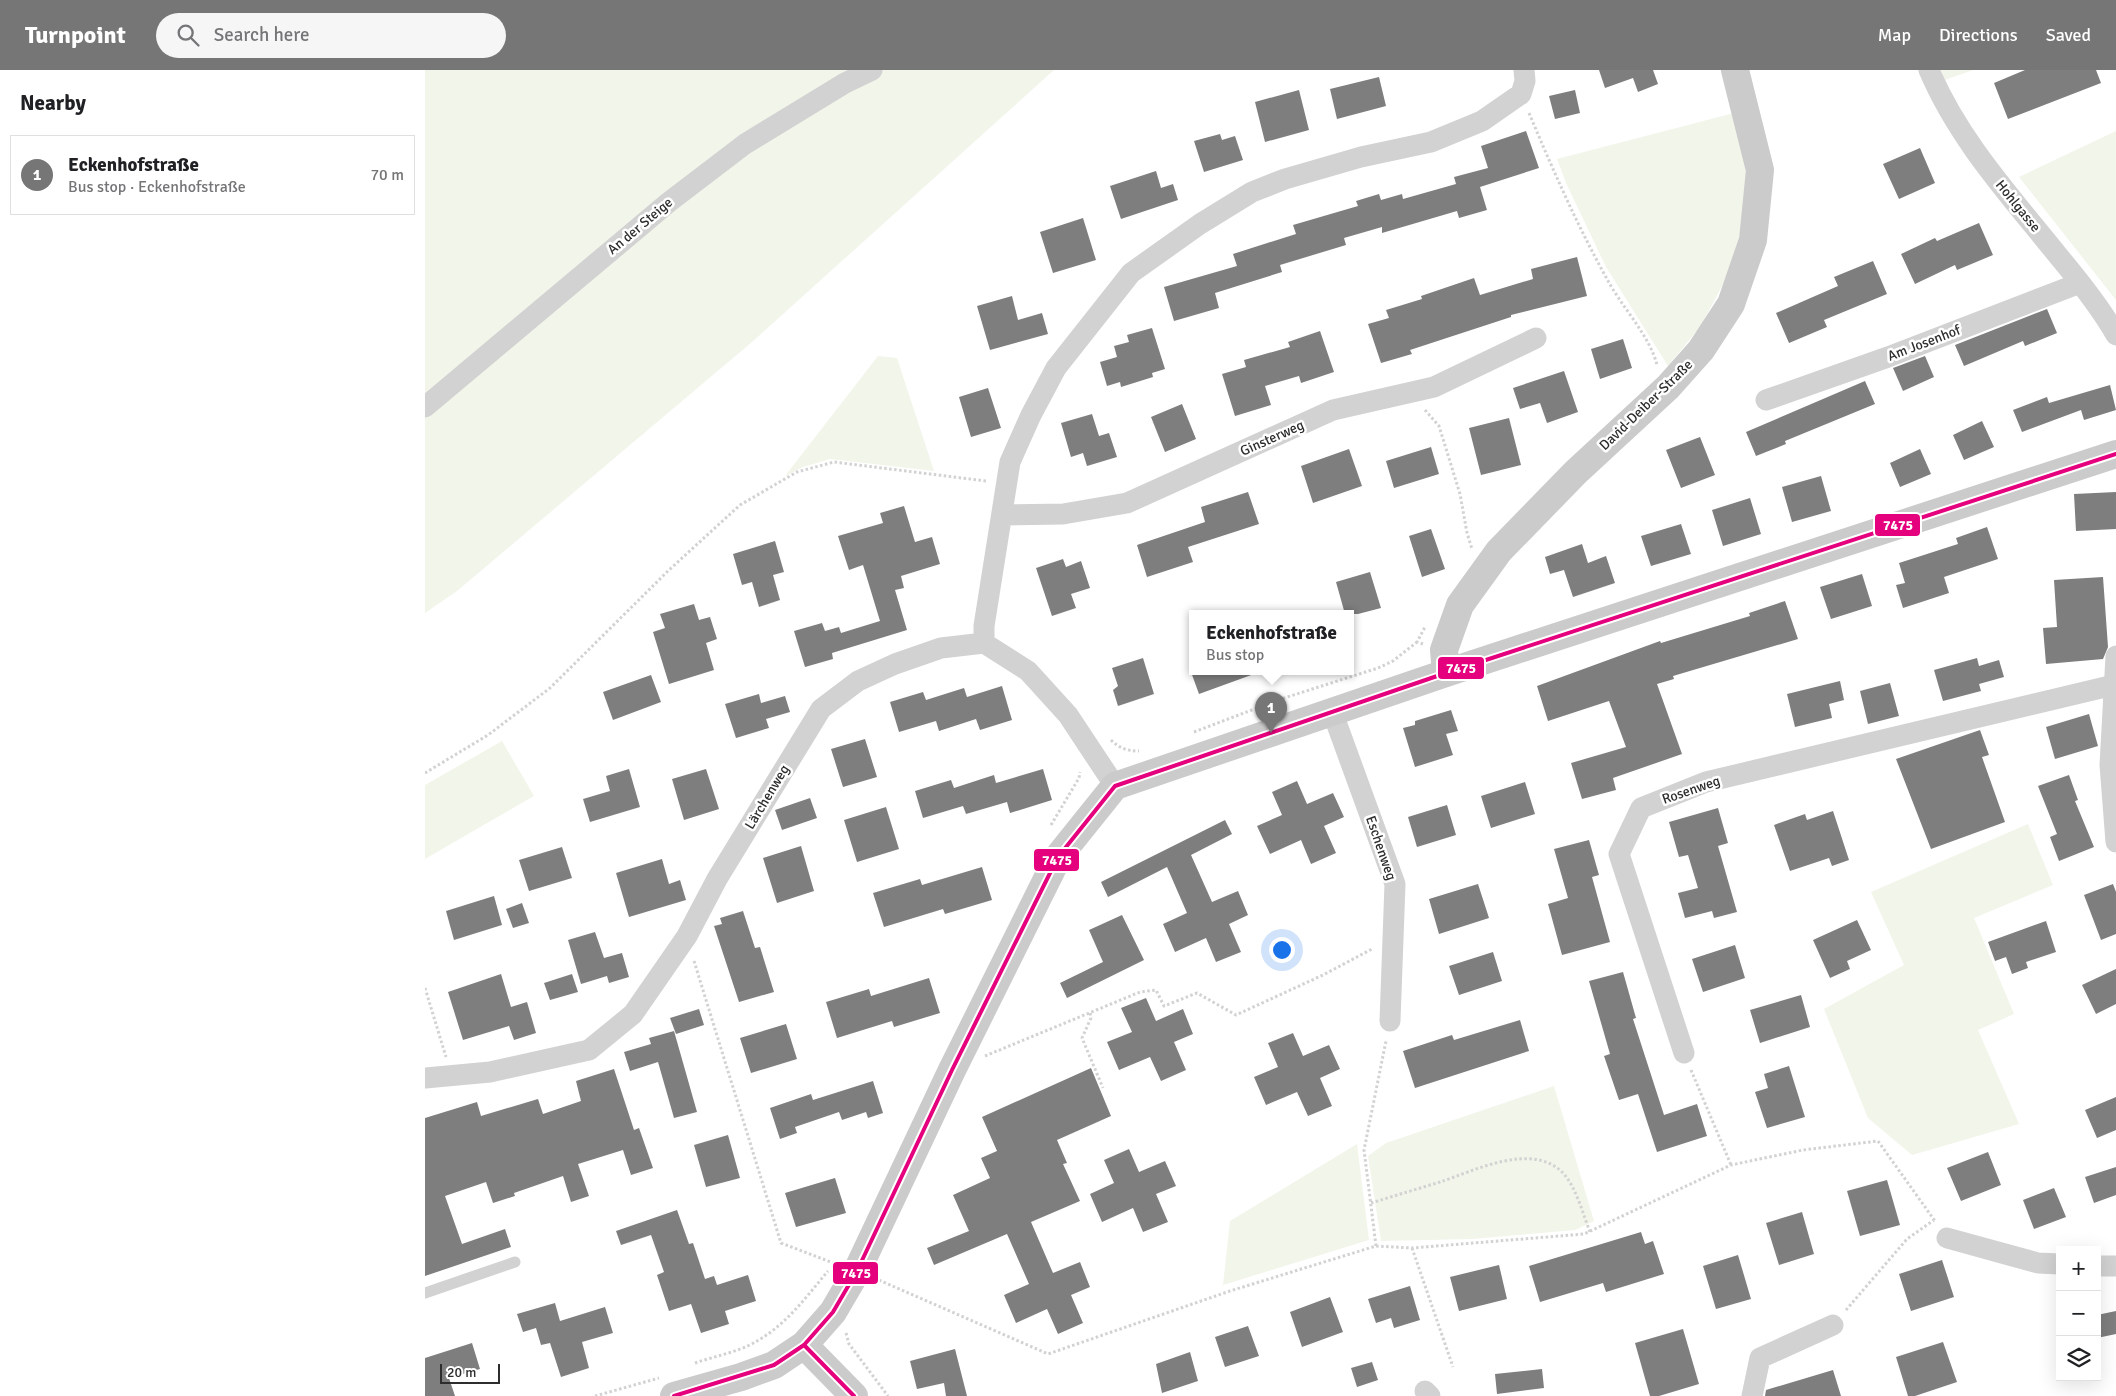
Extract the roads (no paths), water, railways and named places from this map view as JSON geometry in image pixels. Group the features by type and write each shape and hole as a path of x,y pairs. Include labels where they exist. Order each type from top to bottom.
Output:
{"street":[{"name":"An der Steige","path":"425,407 669,202 722,161 745,144 845,83 872,70"},
{"path":"1115,786 1068,715 1028,670 984,643 984,626 1009,462 1056,368 1131,273 1200,224 1252,192 1285,179 1361,157 1431,142 1482,121 1521,94 1525,81 1525,70"},
{"name":"David-Deiber-Straße","path":"1445,661 1460,605 1499,552 1576,472 1668,387 1701,350 1731,304 1753,240 1760,170 1735,70"},
{"name":"Hohlgasse","path":"1929,70 1939,93 1971,147 2080,283 2116,335"},
{"name":"Am Josenhof","path":"1767,400 1888,357 2080,283"},
{"name":"Ginsterweg","path":"1002,515 1063,514 1127,503 1333,410 1434,387 1536,338"},
{"path":"668,1386 741,1377 774,1365 805,1345 833,1312 843,1263 953,1070 1058,857 1115,786 1332,711 1445,661 2116,454"},
{"name":"Lärchenweg","path":"425,1078 490,1072 589,1050 633,1014 687,936 717,879 821,709 858,681 895,664 941,648 984,643"},
{"path":"2116,656 2110,765 2116,842"},
{"name":"Rosenweg","path":"1684,1053 1619,854 1641,808 1706,782 2115,684"},
{"name":"Eschenweg","path":"1332,711 1395,884 1390,1021"},
{"path":"1947,1238 2038,1264 2056,1264"},
{"path":"2101,1266 2116,1266"},
{"path":"1752,1396 1760,1358 1833,1325"},
{"path":"805,1345 850,1394"}],"lane":[{"path":"425,1292 515,1262"}],"place":[{"name":"Eckenhofstraße","path":"1271,733"}]}
